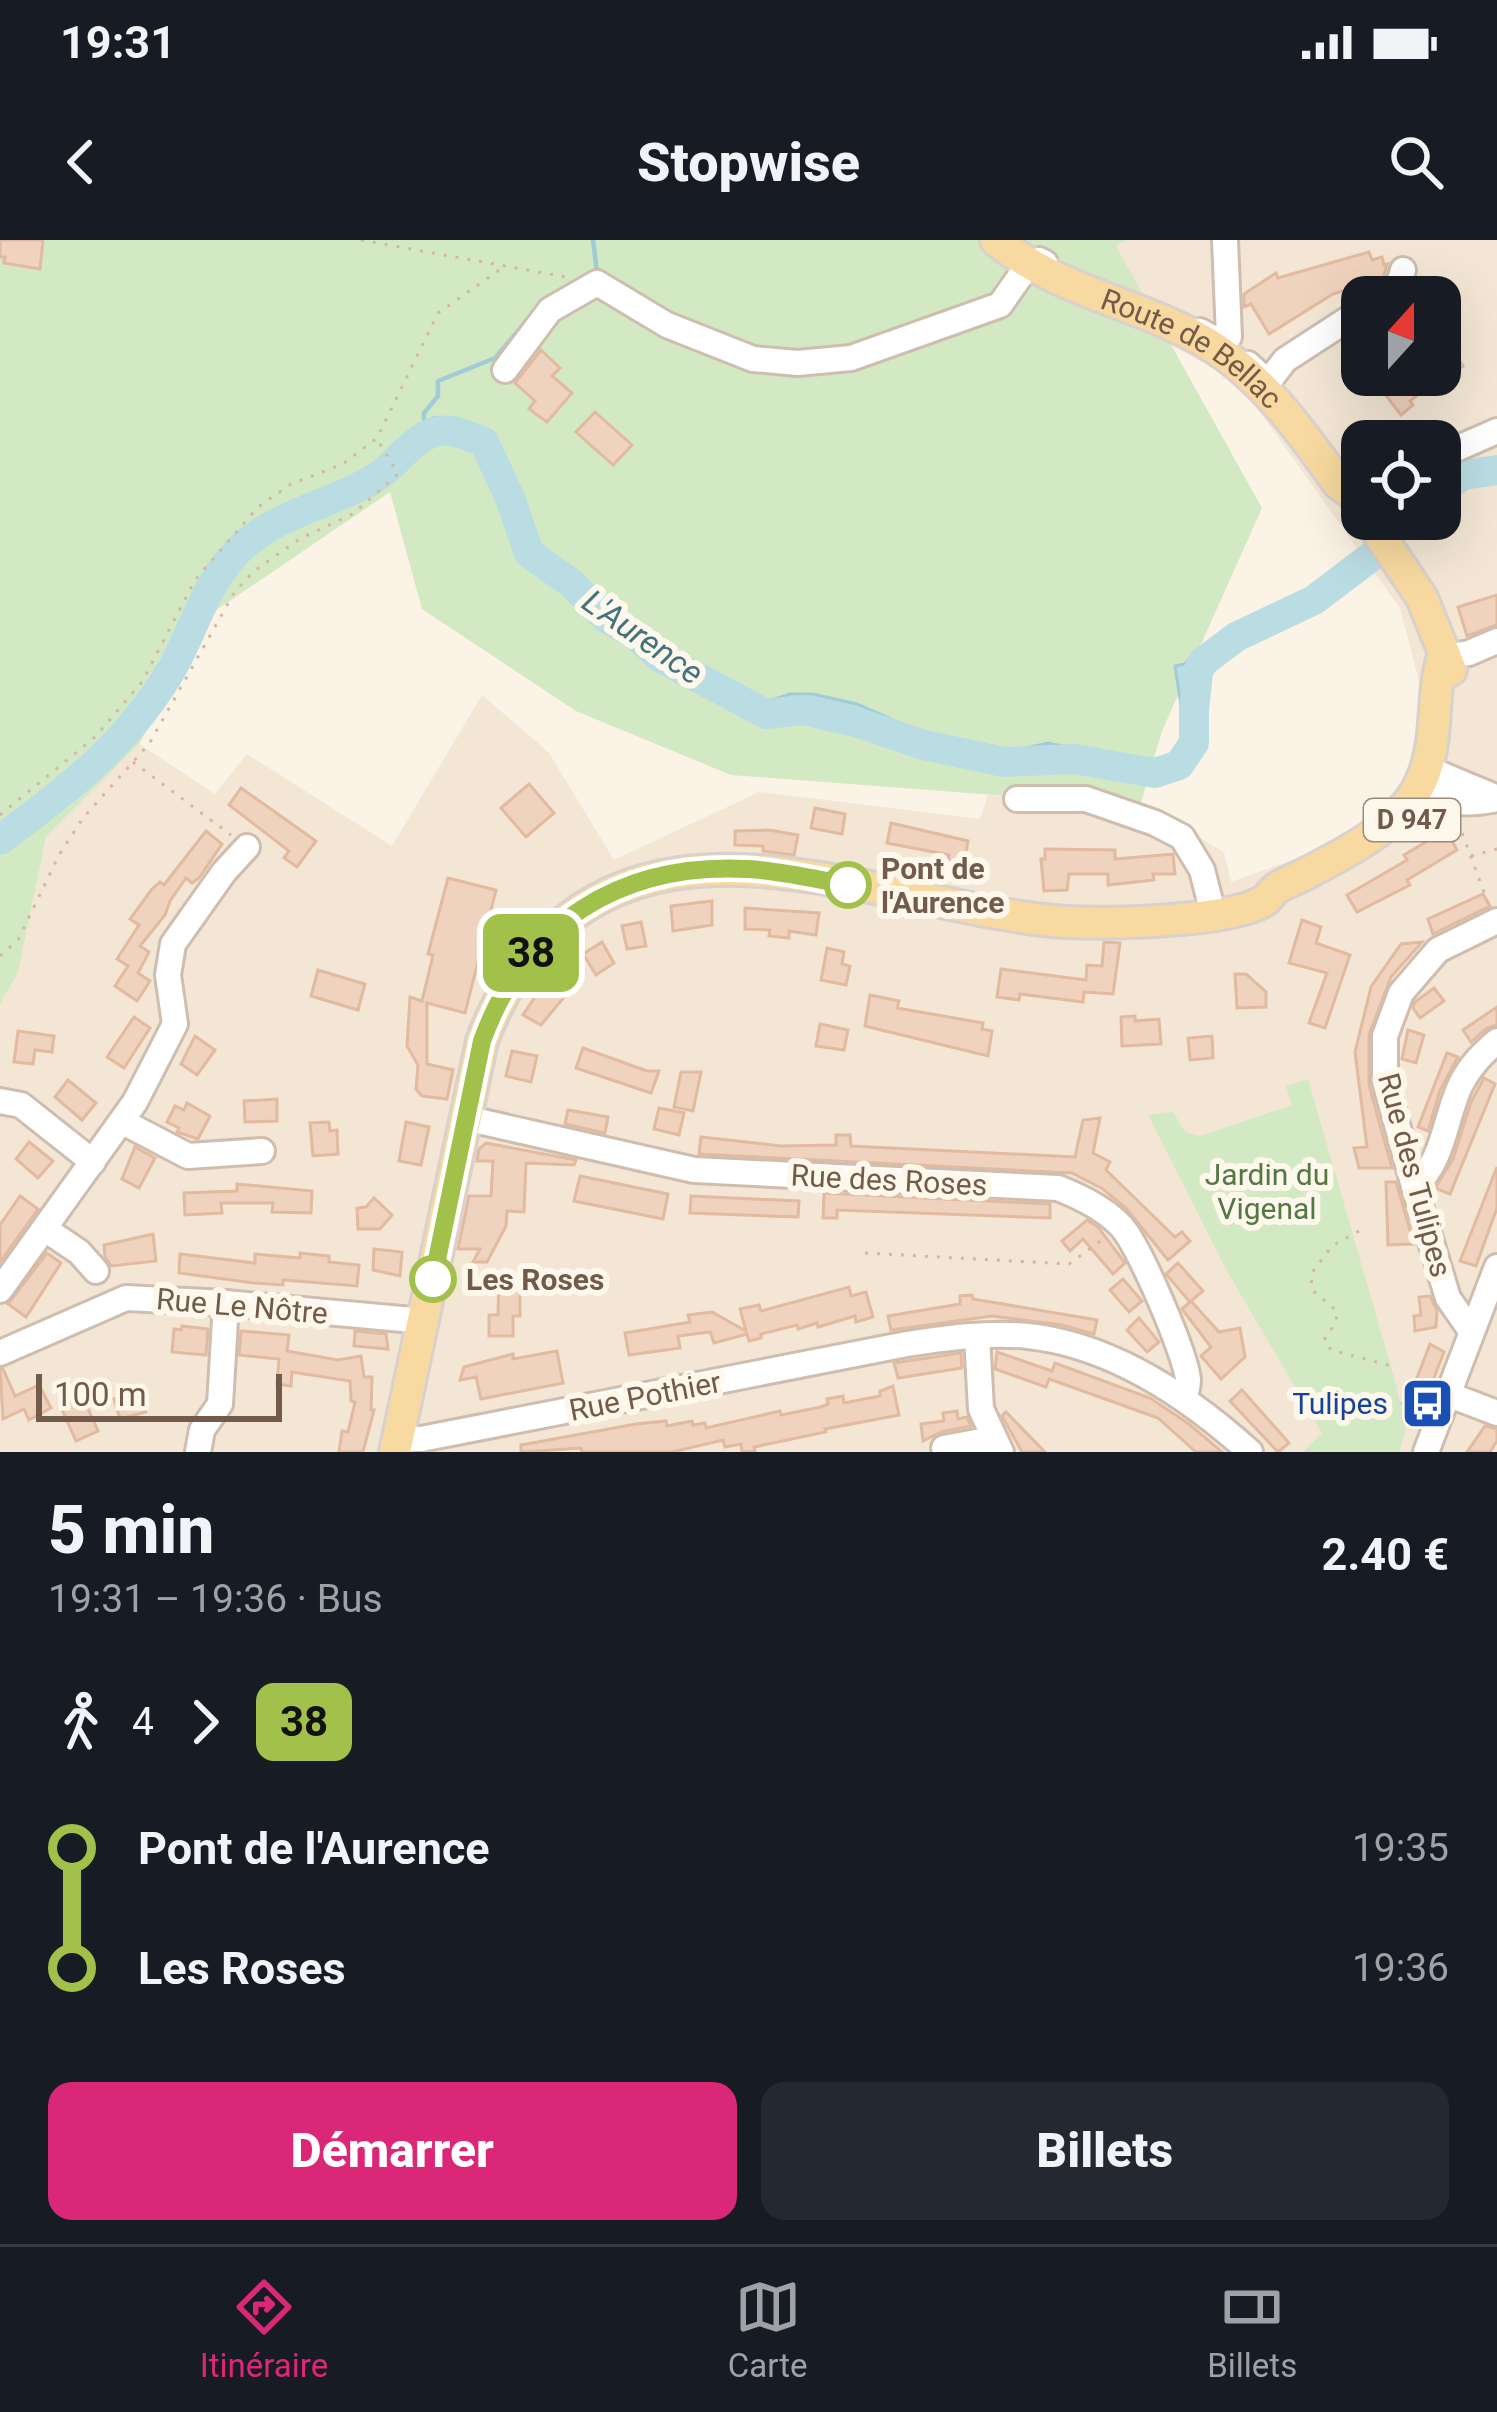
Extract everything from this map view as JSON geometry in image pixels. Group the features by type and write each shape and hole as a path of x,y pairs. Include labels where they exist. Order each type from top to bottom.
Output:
{"main road":[{"name":"Route de Bellac","path":"997,240 1055,260 1224,344 1271,377 1341,472"},
{"name":"Route de Bellac","path":"1224,344 1341,486"},
{"name":"D 947","path":"396,1445 482,1041 512,977 570,917 598,898 645,878 691,870 752,869 1065,922 1167,921 1262,902 1281,904 1395,839 1432,787 1443,657 1430,615 1385,540"}],"street":[{"path":"1224,344 1225,240"},
{"path":"505,370 550,310 597,283 667,325 753,359 798,363 850,358 1000,305 1027,252"},
{"path":"1401,276 1403,270"},
{"path":"1271,377 1285,360 1341,324"},
{"path":"1461,447 1497,431"},
{"path":"1443,657 1497,641"},
{"path":"1432,787 1497,799"},
{"path":"1017,799 1085,799 1182,837 1202,870 1213,913"},
{"path":"0,1290 123,1122 175,1024 168,975 173,944 247,847"},
{"name":"Rue des Tulipes","path":"1471,1331 1448,1298 1414,1186 1385,1081 1385,1036 1401,993 1438,950 1496,921"},
{"path":"1414,1186 1432,1165 1467,1073 1497,1041"},
{"path":"0,1101 21,1106 93,1162"},
{"name":"Rue des Roses","path":"465,1118 694,1170 1058,1188 1086,1199 1121,1226 1138,1252 1183,1360 1188,1382 1184,1398"},
{"path":"123,1122 188,1156 262,1151"},
{"path":"45,1228 96,1271"},
{"path":"1426,1452 1497,1267"},
{"name":"Rue Le Nôtre","path":"0,1353 126,1298 424,1322"},
{"path":"197,1452 202,1430 220,1404 226,1303"},
{"path":"944,1448 996,1445 981,1409 977,1336"},
{"name":"Rue Pothier","path":"396,1445 891,1348 977,1336 1057,1341 1121,1364 1184,1398 1250,1452"},
{"path":"1447,1394 1497,1413"}],"path":[{"path":"361,240 597,283"},
{"path":"0,815 56,772 142,682 195,580 258,507 290,484 343,464 376,438 438,313 505,266"},
{"path":"0,956 18,940 59,855 83,818 149,744 234,593 254,571 301,538 353,514 398,474 376,438"},
{"path":"133,762 247,847"},
{"path":"1432,787 1471,856 1496,921"},
{"path":"1471,856 1497,849"},
{"path":"865,1253 1069,1264 1121,1226"},
{"path":"1359,1231 1332,1246 1311,1274 1312,1290 1337,1312 1324,1340 1331,1350 1395,1363"}],"shaded area":[{"path":"1126,240 1497,240 1497,1452 0,1452 0,1004 18,973 46,837 139,744 215,794 247,754 392,846 482,695 549,753 614,860 759,792 980,819 988,795 1145,806 1224,852 1231,882 1311,853 1369,818 1405,782 1423,697 1400,608 1351,540 1461,540 1461,420 1341,420 1341,526 1239,383 1171,345 1115,246"}],"green space":[{"path":"0,240 1126,240 1116,246 1262,508 1162,731 1140,806 731,775 576,711 422,609 390,492 212,613 139,744 46,837 18,973 0,1004"},
{"name":"Jardin du Vigenal","path":"1308,1079 1396,1384 1406,1428 1399,1452 1303,1452 1322,1433 1227,1271 1148,1115 1173,1112 1185,1132 1200,1136 1292,1105 1286,1086"}],"water":[{"path":"435,417 493,436 541,553 577,577 606,610 630,622 644,637 759,704 790,694 813,694 857,704 929,736 1013,751 1048,743 1155,766 1171,760 1186,739 1175,666 1316,588 1369,547 1374,554 1314,600 1236,637 1203,662 1198,673 1194,743 1179,765 1155,773 1074,759 1004,762 803,710 766,714 643,645 529,553 484,442 457,432 428,435 382,473 347,494 284,519 237,551 225,553 284,509 365,475"}],"building":[{"path":"0,240 43,240 40,269 4,263"},
{"path":"1369,252 1372,260 1382,257 1387,264 1384,276 1341,276 1341,292 1269,334 1251,304 1244,307 1244,294 1276,273 1278,278"},
{"path":"541,350 560,368 552,376 572,393 547,422 529,409 535,401 515,383"},
{"path":"1387,396 1416,396 1410,401 1413,405 1401,415"},
{"path":"595,412 632,445 613,465 576,432"},
{"path":"1497,595 1497,625 1467,636 1458,607"},
{"path":"529,784 554,813 526,837 501,808"},
{"path":"241,788 316,841 297,867 284,858 289,851 229,805"},
{"path":"815,808 845,814 842,834 811,828"},
{"path":"891,823 968,841 964,863 948,860 949,855 887,843"},
{"path":"1446,830 1457,850 1407,880 1410,885 1357,912 1347,895 1407,860 1404,855"},
{"path":"206,831 222,844 199,878 192,883 186,878 140,946 149,952 138,973 150,981 137,1001 115,986 128,966 117,959 139,925 130,919"},
{"path":"735,831 798,835 794,855 763,851 763,846 735,845"},
{"path":"1045,849 1115,850 1115,859 1173,854 1175,874 1108,885 1108,874 1069,874 1067,890 1044,891 1041,859 1045,859"},
{"path":"448,878 496,890 465,1013 427,1003 427,1064 453,1070 447,1099 422,1096 416,1089 418,1065 407,1046 410,997 422,1001 433,955 428,954"},
{"path":"1483,894 1490,906 1433,934 1428,919"},
{"path":"712,901 712,925 673,931 671,906"},
{"path":"745,908 819,913 816,935 789,931 789,938 769,936 770,930 745,929"},
{"path":"1302,920 1321,927 1316,943 1350,955 1325,1028 1309,1023 1327,973 1289,963"},
{"path":"641,922 646,946 627,949 622,926"},
{"path":"602,942 614,963 596,975 583,954"},
{"path":"1104,942 1120,943 1113,994 1084,992 1083,1002 1020,994 1019,1000 997,997 1001,969 1086,980 1087,965 1102,966"},
{"path":"1422,942 1391,977 1369,1035 1369,1085 1392,1168 1359,1168 1354,1148 1367,1147 1355,1052 1371,987 1401,944"},
{"path":"827,948 844,952 842,964 850,966 846,985 821,980"},
{"path":"318,970 365,984 358,1010 311,996"},
{"path":"551,973 570,990 541,1025 523,1015"},
{"path":"1235,974 1246,974 1266,992 1266,1007 1237,1008"},
{"path":"1434,988 1444,1001 1420,1018 1413,1008 1415,1002"},
{"path":"870,995 899,1001 897,1008 983,1023 982,1029 992,1031 988,1056 865,1026"},
{"path":"1497,1007 1497,1025 1471,1042 1463,1030"},
{"path":"1135,1016 1135,1021 1159,1019 1161,1044 1122,1046 1121,1017"},
{"path":"134,1017 150,1028 124,1068 107,1057"},
{"path":"820,1024 848,1030 844,1050 816,1046"},
{"path":"1408,1030 1424,1035 1416,1063 1402,1059"},
{"path":"18,1031 54,1036 52,1052 35,1050 33,1064 14,1062"},
{"path":"195,1036 215,1050 197,1075 181,1064"},
{"path":"1212,1036 1213,1058 1190,1060 1188,1038"},
{"path":"583,1048 659,1071 651,1093 576,1068"},
{"path":"512,1051 537,1056 531,1082 506,1076"},
{"path":"1447,1053 1458,1057 1440,1090 1428,1131 1418,1127"},
{"path":"681,1072 701,1072 693,1111 674,1107"},
{"path":"1484,1078 1495,1084 1450,1194 1435,1188 1453,1159"},
{"path":"68,1080 96,1103 82,1120 55,1097"},
{"path":"277,1099 277,1121 245,1122 244,1101"},
{"path":"187,1103 210,1116 198,1139 177,1132 179,1128 167,1122 175,1106 184,1110"},
{"path":"659,1108 684,1113 679,1135 654,1129"},
{"path":"568,1110 608,1117 605,1133 565,1124"},
{"path":"1100,1118 1093,1153 1110,1162 1106,1170 1175,1237 1182,1232 1190,1241 1168,1260 1126,1208 1072,1173 699,1154 701,1137 781,1146 836,1145 836,1135 850,1135 851,1146 1075,1157 1083,1120"},
{"path":"329,1122 330,1131 337,1130 338,1154 313,1156 310,1123"},
{"path":"406,1122 429,1127 421,1165 399,1161"},
{"path":"29,1142 53,1161 38,1178 16,1159"},
{"path":"486,1143 576,1160 574,1165 526,1163 524,1212 507,1211 506,1226 487,1262 473,1262 480,1249 458,1249 469,1196 491,1196 493,1161 477,1161"},
{"path":"135,1147 155,1158 139,1188 122,1179"},
{"path":"1497,1167 1497,1208 1476,1266 1460,1261"},
{"path":"580,1176 668,1194 663,1219 574,1201"},
{"path":"1386,1182 1396,1182 1414,1244 1388,1245"},
{"path":"237,1184 312,1191 311,1213 272,1212 273,1203 221,1203 222,1213 185,1215 184,1193 237,1191"},
{"path":"824,1193 1050,1204 1050,1218 837,1210 837,1218 823,1218"},
{"path":"20,1196 38,1209 0,1262 0,1225"},
{"path":"691,1196 799,1201 798,1217 690,1213"},
{"path":"374,1198 392,1215 380,1229 358,1229 357,1208 366,1207"},
{"path":"1087,1220 1098,1227 1125,1263 1113,1274 1083,1239 1070,1251 1062,1241"},
{"path":"153,1234 156,1261 111,1266 105,1257 104,1245"},
{"path":"374,1249 402,1252 400,1276 373,1270"},
{"path":"47,1253 61,1263 26,1317 8,1304"},
{"path":"300,1253 359,1265 357,1286 283,1280 283,1285 254,1283 179,1273 180,1254 255,1263 255,1254 300,1258"},
{"path":"1178,1263 1203,1291 1191,1301 1219,1332 1240,1328 1245,1357 1221,1379 1201,1356 1211,1347 1182,1309 1190,1302 1166,1274"},
{"path":"499,1275 520,1275 520,1316 513,1316 513,1336 489,1336 489,1315 498,1315"},
{"path":"1123,1279 1142,1301 1129,1312 1110,1290"},
{"path":"849,1287 851,1296 866,1292 873,1317 856,1322 855,1316 818,1327 817,1323 798,1329 797,1325 749,1341 747,1334 714,1343 710,1332 678,1336 680,1348 629,1355 625,1333 690,1322 688,1315 712,1312 746,1331 740,1309 759,1305 761,1311"},
{"path":"972,1295 973,1299 1097,1320 1094,1334 992,1316 891,1330 888,1316 960,1304 960,1296"},
{"path":"1430,1296 1437,1311 1436,1327 1415,1331 1414,1316 1421,1315 1419,1297"},
{"path":"1139,1318 1159,1342 1147,1352 1127,1330"},
{"path":"174,1329 208,1329 206,1355 172,1352"},
{"path":"241,1331 289,1335 287,1351 338,1360 361,1356 364,1377 372,1377 374,1410 363,1452 339,1452 355,1402 351,1401 350,1381 292,1372 291,1386 277,1384 279,1359 239,1355"},
{"path":"355,1331 386,1334 388,1349 354,1346"},
{"path":"1430,1344 1444,1352 1430,1388 1415,1383"},
{"path":"557,1351 563,1383 481,1399 476,1377 460,1380 464,1367 513,1354 513,1359"},
{"path":"997,1352 1052,1371 1055,1363 1150,1398 1222,1452 1196,1452 1158,1418 1049,1379 1046,1387 995,1369"},
{"path":"961,1353 962,1368 898,1378 894,1363"},
{"path":"0,1369 15,1396 39,1385 51,1408 29,1420 24,1409 3,1419"},
{"path":"893,1386 899,1415 825,1429 754,1447 755,1451 742,1452 741,1444 725,1447 723,1440 672,1452 582,1452 581,1448 521,1452 521,1445 636,1424 666,1421 667,1426 692,1421 693,1425 705,1423 706,1428 780,1411 781,1415 821,1407 828,1404 827,1399 843,1396 844,1403 880,1396 880,1391"},
{"path":"1242,1390 1289,1443 1278,1452 1230,1401"},
{"path":"141,1391 146,1412 120,1419 114,1399"},
{"path":"82,1395 98,1431 76,1441 60,1405"},
{"path":"957,1411 958,1419 967,1417 971,1426 923,1441 921,1424 944,1421 943,1413"},
{"path":"1006,1412 1045,1452 1022,1452 1002,1416"},
{"path":"1485,1426 1497,1429 1490,1452 1467,1452"}],"waterway":[{"path":"593,240 597,272"},
{"path":"424,421 424,413 438,396 438,381 495,358 529,318"},
{"name":"L'Aurence","path":"0,840 74,782 138,718 174,665 208,592 236,553 269,527 363,485 416,442 440,431 484,442 529,553 661,658 766,714 803,710 1004,762 1074,759 1155,773 1179,765 1194,743 1198,672 1203,662 1236,637 1314,600 1372,556 1385,540"},
{"name":"L'Aurence","path":"1461,476 1497,470"}],"bus line":[{"name":"38","path":"433,1279 482,1041 512,977 551,933 598,898 645,878 691,870 752,869 848,885"}],"place":[{"name":"Pont de l'Aurence","path":"848,885"},
{"name":"Les Roses","path":"433,1279"},
{"name":"Tulipes","path":"1427,1403"}]}
